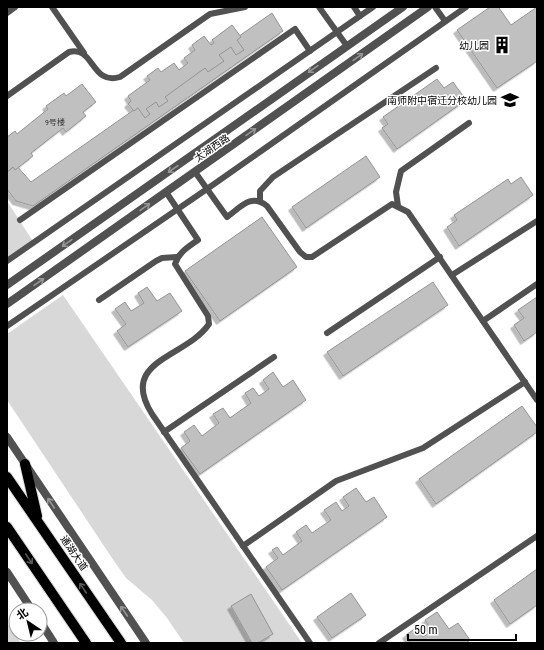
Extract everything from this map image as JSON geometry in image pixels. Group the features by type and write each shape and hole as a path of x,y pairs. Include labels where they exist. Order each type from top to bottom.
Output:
{"main road":[{"path":"25,464 38,522"},
{"name":"通湖大道","path":"7,477 121,643"},
{"path":"7,527 86,643"},
{"path":"7,532 16,540"}],"street":[{"name":"太湖西路","path":"7,285 403,7"},
{"name":"太湖西路","path":"7,304 428,7"},
{"path":"7,437 146,643"},
{"path":"7,572 27,602"},
{"path":"48,634 54,643"}],"lane":[{"path":"7,13 15,7"},
{"path":"52,7 96,71 102,76 113,79 120,77 210,14 245,7"},
{"path":"319,7 347,46"},
{"path":"354,7 360,16"},
{"path":"7,261 372,7"},
{"path":"435,7 445,22"},
{"path":"7,326 207,189 466,7"},
{"path":"20,220 295,30 310,50"},
{"path":"7,96 69,52 75,50 85,54"},
{"path":"260,200 260,191 273,177 436,68"},
{"path":"398,206 396,192 401,171 470,123"},
{"path":"195,172 227,217 246,203 254,199 260,200 267,206 300,252 306,257 312,257 387,206 392,204 408,212 416,220 537,400"},
{"path":"166,192 198,240 183,250 177,257 175,264 177,270 208,316 209,324 201,334 148,370 141,386 147,406 310,643"},
{"path":"452,275 537,221"},
{"path":"99,300 156,261 162,258 177,257"},
{"path":"326,333 440,257"},
{"path":"483,321 537,284"},
{"path":"164,432 274,357"},
{"path":"242,546 336,480 423,448 525,382"},
{"path":"379,643 537,536"}],"shaded area":[{"path":"7,201 34,243 7,262"},
{"path":"63,295 302,643 184,643 167,618 152,600 126,578 114,561 7,400 7,334"},
{"path":"7,623 8,642 21,643 7,643"}],"building":[{"name":"幼儿园","path":"490,7 501,7 499,8 511,25 537,7 537,61 497,88 457,30"},
{"path":"272,13 283,31 33,206 16,201 7,189 7,172 16,165 31,182"},
{"path":"232,25 241,37 237,40 244,50 236,55 231,47 219,55 224,61 208,72 205,68 165,97 168,101 159,107 156,102 146,109 150,114 145,118 138,108 134,111 128,104 131,101 128,96 150,80 147,76 158,68 161,72 174,63 179,70 188,63 184,58 195,50 192,45 204,36 211,45 214,43 212,40"},
{"path":"437,79 444,88 453,82 466,100 397,149 382,128 388,124 383,117"},
{"path":"82,84 96,102 83,112 86,116 66,132 63,128 31,153 33,156 15,170 13,167 7,172 7,137 15,131 17,134 48,109 46,106 64,93 66,96"},
{"path":"366,156 380,177 306,228 292,207"},
{"path":"521,177 533,195 459,246 447,227 457,220 454,215 508,179 511,184"},
{"path":"262,217 297,267 220,321 185,271"},
{"path":"433,282 448,305 343,376 327,352"},
{"path":"147,287 157,301 170,293 182,311 128,347 117,331 126,324 115,309 125,302 131,311 144,303 138,293"},
{"path":"537,297 537,332 524,341 514,325 524,318 518,310"},
{"path":"273,372 283,387 293,380 306,400 200,474 181,448 190,441 184,432 194,425 202,436 219,423 213,414 223,408 230,418 251,403 245,393 253,388 259,396 269,389 263,380"},
{"path":"522,406 537,427 537,432 436,504 419,479"},
{"path":"356,488 366,502 374,497 387,517 282,590 266,567 278,558 272,550 277,547 283,555 302,541 296,532 306,525 312,533 331,520 324,510 336,502 342,511 349,506 343,497"},
{"path":"537,569 537,605 510,624 494,600"},
{"path":"351,593 366,615 332,638 317,617"},
{"path":"251,594 273,634 258,643 252,643 231,606"},
{"path":"437,612 449,629 458,623 470,640 466,643 411,643 406,635 417,627 423,637 432,631 425,620"}],"place":[{"name":"幼儿园","path":"502,45"},
{"name":"南师附中宿迁分校幼儿园","path":"510,100"}]}
